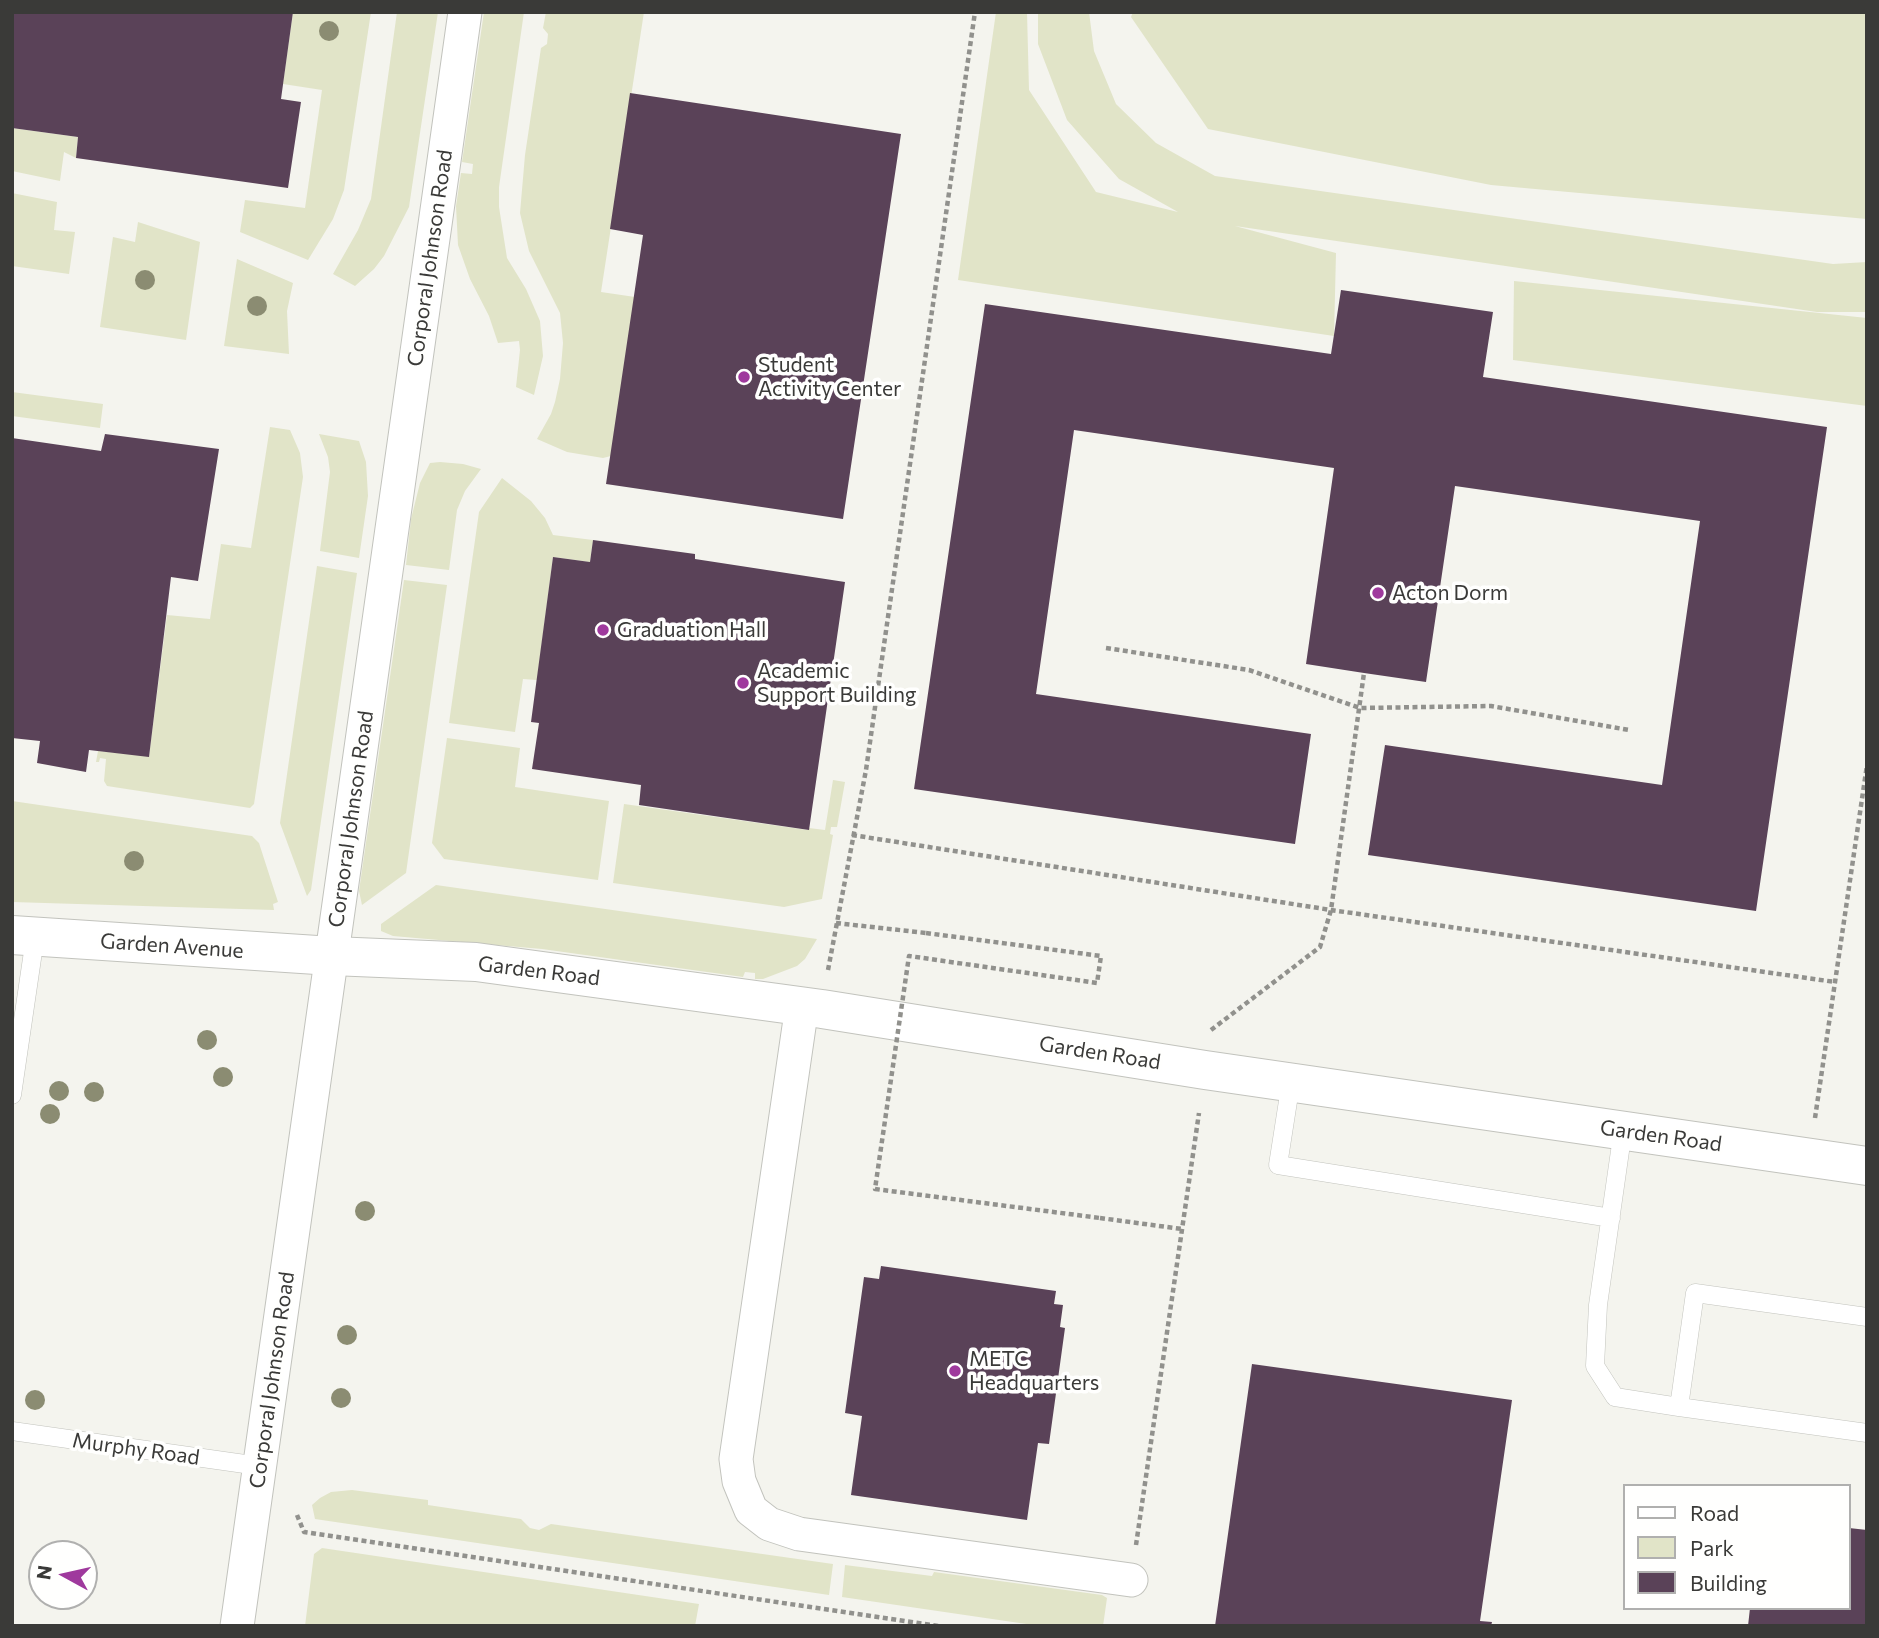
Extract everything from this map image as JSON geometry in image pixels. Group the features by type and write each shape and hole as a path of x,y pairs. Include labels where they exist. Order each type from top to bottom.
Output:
{"street":[{"name":"Corporal Johnson Road","path":"237,1626 465,12"},
{"name":"Garden Avenue","path":"24,936 332,956"},
{"name":"Garden Road","path":"332,956 476,962 812,1007 1291,1082 1867,1166"},
{"path":"812,1007 736,1459 739,1481 751,1510 769,1524 799,1534 1131,1580"}],"lane":[{"path":"12,1095 24,936"},
{"path":"1291,1082 1278,1165 1611,1218"},
{"path":"1623,1130 1598,1306 1595,1366 1615,1397 1867,1433"},
{"path":"1679,1407 1695,1293 1867,1317"},
{"name":"Murphy Road","path":"12,1431 259,1466"}],"path":[{"path":"812,1007 836,923 866,770 975,12"},
{"path":"1106,648 1249,670 1360,708 1491,706 1629,730"},
{"path":"1212,1030 1320,947 1331,909 1364,673"},
{"path":"1810,1157 1867,765"},
{"path":"852,835 1331,909 1835,982"},
{"path":"836,923 1101,956 1097,983 909,956 875,1189 1182,1229"},
{"path":"1131,1580 1199,1114"},
{"path":"297,1515 304,1532 938,1626"}],"green space":[{"path":"293,12 371,12 344,190 333,219 308,260 240,232 245,200 305,208 322,90 283,84"},
{"path":"397,12 438,12 409,207 384,256 355,286 333,274 358,230 371,199"},
{"path":"484,12 524,12 499,187 499,207 507,258 526,289 540,321 543,356 534,395 516,387 519,341 498,343 458,245 456,206 461,173 472,174 473,164 462,162"},
{"path":"546,12 644,12 601,292 635,297 611,456 603,458 567,452 537,439 555,402 563,343 560,313 529,251 520,213 525,155 541,48 547,44 548,34 543,28"},
{"path":"996,12 1027,12 1029,90 1096,192 1178,212 1119,179 1067,120 1038,44 1038,12 1089,12 1094,51 1116,104 1156,143 1215,176 1833,264 1867,262 1867,312 1817,312 1235,226 1336,253 1334,336 958,280"},
{"path":"1133,12 1867,12 1867,219 1491,185 1208,129 1131,17"},
{"path":"12,128 78,137 76,158 64,152 60,181 12,171"},
{"path":"12,193 57,202 54,230 75,232 69,274 12,266"},
{"path":"138,222 200,242 186,340 100,327 113,237 135,242"},
{"path":"237,259 293,283 287,311 289,354 224,346"},
{"path":"1514,281 1867,318 1867,406 1513,360"},
{"path":"12,392 103,404 100,428 12,416"},
{"path":"270,427 290,430 300,453 303,477 254,804 250,808 107,786 104,781 106,759 100,758 99,762 96,762 98,751 149,756 167,615 210,619 221,544 251,548"},
{"path":"319,434 359,441 366,462 368,496 359,558 320,551 330,472 328,457"},
{"path":"440,462 481,469 465,491 457,510 449,570 406,565 411,519 420,483 430,463"},
{"path":"502,478 531,501 545,518 553,535 593,540 590,562 553,557 537,680 523,679 515,732 449,723 479,512"},
{"path":"317,566 357,573 311,890 307,896 280,823"},
{"path":"404,580 447,585 406,873 362,905 359,891"},
{"path":"447,738 520,748 515,787 609,801 598,880 444,859 432,843"},
{"path":"833,780 845,782 837,827 831,827 830,834 833,835 822,899 784,907 613,883 624,804 808,830 825,830"},
{"path":"12,801 252,836 259,843 278,902 273,904 274,910 12,902"},
{"path":"436,885 817,939 805,959 797,966 763,979 755,979 755,973 745,972 743,977 542,949 393,936 381,931 381,924"},
{"path":"352,1490 428,1500 428,1505 521,1519 530,1528 539,1530 551,1524 833,1564 829,1595 315,1519 312,1505 320,1498 331,1492"},
{"path":"322,1548 699,1604 695,1626 305,1626 314,1554"},
{"path":"845,1565 932,1576 934,1572 1102,1595 1107,1598 1103,1626 1040,1626 842,1597"}],"building":[{"path":"12,12 293,12 281,99 301,102 288,188 76,158 78,137 12,128"},
{"name":"Student Activity Center","path":"630,93 901,134 843,519 606,484 643,235 610,229"},
{"name":"Acton Dorm","path":"1341,290 1493,312 1483,377 1827,427 1756,911 1368,855 1385,745 1662,785 1700,521 1455,486 1426,682 1364,673 1306,664 1334,468 1074,430 1036,694 1311,734 1295,844 914,789 985,304 1331,354"},
{"path":"105,434 219,449 198,581 171,577 149,757 89,750 86,772 37,763 40,741 12,738 12,438 101,451"},
{"name":"Academic Support Building","path":"593,540 695,554 695,559 845,582 809,830 639,805 641,785 532,769 539,723 531,722 553,557 590,562"},
{"name":"METC Headquarters","path":"881,1266 1056,1291 1054,1304 1063,1305 1060,1327 1065,1328 1049,1444 1038,1443 1027,1520 851,1495 862,1416 845,1413 864,1277 879,1279"},
{"path":"1252,1364 1512,1400 1480,1621 1492,1622 1491,1626 1215,1626"},
{"path":"1851,1528 1867,1530 1867,1626 1748,1626 1750,1610 1851,1610"}],"place":[{"name":"Student Activity Center","path":"744,377"},
{"name":"Acton Dorm","path":"1378,593"},
{"name":"Graduation Hall","path":"603,630"},
{"name":"Academic Support Building","path":"743,683"},
{"name":"METC Headquarters","path":"955,1371"}]}
